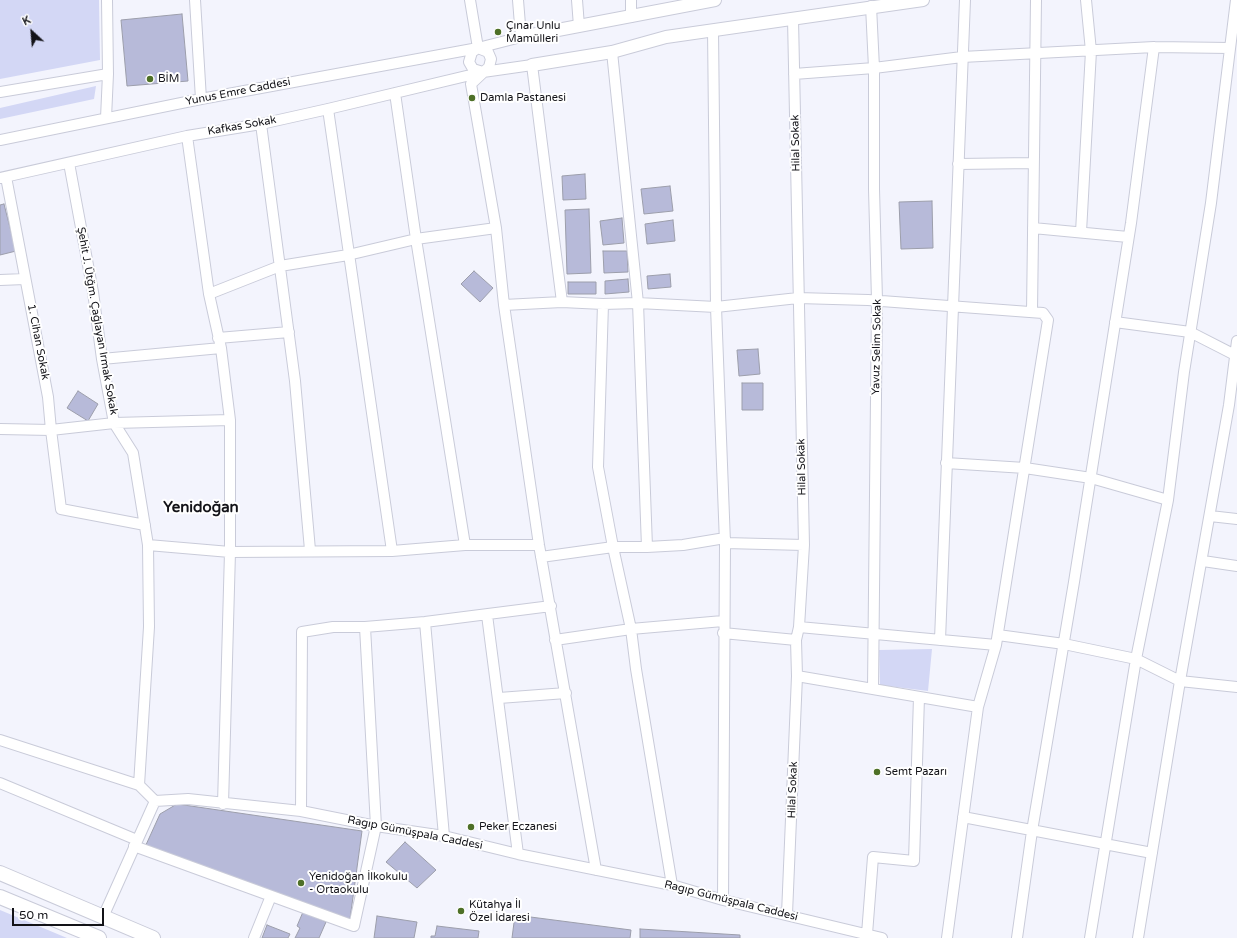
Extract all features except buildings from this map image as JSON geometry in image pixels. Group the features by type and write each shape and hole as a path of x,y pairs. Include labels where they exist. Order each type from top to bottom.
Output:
{"main road":[{"path":"0,873 153,938"},
{"path":"0,897 99,938"}],"street":[{"path":"106,118 108,74 107,0"},
{"path":"195,0 201,99"},
{"path":"470,0 478,48"},
{"path":"518,0 521,37 631,17 692,2 715,0"},
{"path":"577,0 579,26"},
{"path":"631,0 631,17"},
{"path":"562,302 532,65 612,52 666,37 871,6 923,0"},
{"path":"940,640 965,0"},
{"path":"1032,312 1034,53 1036,0"},
{"path":"1081,232 1091,51 1086,0"},
{"path":"1090,938 1136,659 1168,500 1190,332 1211,203 1236,0"},
{"name":"Yavuz Selim Sokak","path":"871,6 874,68 877,300 873,688"},
{"name":"Hilal Sokak","path":"787,914 797,676 796,640 799,627 804,545 793,19"},
{"path":"713,30 716,307 725,541 723,621 725,771 723,900"},
{"name":"Yunus Emre Caddesi","path":"0,140 201,99 478,48 521,37"},
{"path":"483,72 473,69 469,62 472,52 478,48 485,50 490,55 489,67 471,84 496,228 504,305 539,545 551,606 555,640 566,693 596,870"},
{"path":"1017,938 1032,831 1091,478 1128,237 1154,48"},
{"path":"794,74 874,68 962,57 1154,48 1230,48"},
{"path":"612,52 638,303 647,547"},
{"name":"Kafkas Sokak","path":"3,177 187,136 261,124 483,72 532,65"},
{"path":"0,92 108,74"},
{"path":"395,93 416,239 465,545"},
{"path":"328,109 392,551"},
{"path":"261,124 295,381 310,550"},
{"path":"187,136 209,294 221,348 230,420 230,552 223,804"},
{"name":"Şehit J. Ütğm. Çağlayan Irmak Sokak","path":"70,163 114,423 133,453 148,545 149,627 140,785"},
{"path":"958,164 1033,163"},
{"name":"1. Cihan Sokak","path":"3,177 48,397 50,430 61,509 145,525"},
{"path":"209,294 280,266 348,255 416,239 496,228"},
{"path":"1033,228 1128,237"},
{"path":"0,280 25,279"},
{"path":"504,305 562,302 602,304 638,303 716,307 798,298 877,300 1042,313 1048,320 997,640 978,707 947,938"},
{"path":"602,304 598,466 613,547 631,629 636,669 672,885"},
{"path":"1115,322 1190,332 1236,356"},
{"path":"218,338 289,332"},
{"path":"1138,938 1180,681 1203,561 1229,405 1237,341"},
{"path":"102,359 221,348"},
{"path":"0,429 50,430 114,423 230,420"},
{"path":"946,463 1025,468 1091,478 1168,500"},
{"path":"1210,516 1237,520"},
{"path":"541,557 613,547 647,547 725,541 804,545"},
{"path":"148,545 230,552 310,550 392,551 465,545 539,545"},
{"path":"1203,561 1237,566"},
{"path":"301,811 302,632 333,627 365,628 425,622 551,606"},
{"path":"487,615 499,698 518,854"},
{"path":"555,640 631,629 723,621"},
{"path":"425,622 444,836"},
{"path":"799,627 940,640 997,640 1064,644 1136,659 1180,681 1237,687"},
{"path":"0,783 135,843 271,896 354,926 376,826 365,628"},
{"path":"723,633 796,640"},
{"path":"797,676 978,707"},
{"path":"499,698 566,693"},
{"path":"867,934 873,857 914,861 919,697"},
{"path":"0,740 140,785 155,801 103,917"},
{"name":"Ragıp Gümüşpala Caddesi","path":"155,801 188,799 223,804 301,811 376,826 444,836 518,854 672,885 723,900 787,914 882,938"},
{"path":"963,817 1152,853"},
{"path":"254,938 271,896"}],"shaded area":[{"path":"0,0 99,0 100,60 0,79"},
{"path":"96,86 94,99 0,119 0,108"},
{"path":"932,649 928,691 880,685 879,650"},
{"path":"0,910 67,938 0,938"}],"place":[{"name":"Çınar Unlu Mamülleri","path":"498,32"},
{"name":"BİM","path":"150,79"},
{"name":"Damla Pastanesi","path":"472,98"},
{"name":"Semt Pazarı","path":"877,772"},
{"name":"Peker Eczanesi","path":"471,827"},
{"name":"Yenidoğan İlkokulu - Ortaokulu","path":"301,883"},
{"name":"Kütahya İl Özel İdaresi","path":"461,911"}],"district":[{"name":"Yenidoğan","path":"201,508"}]}
